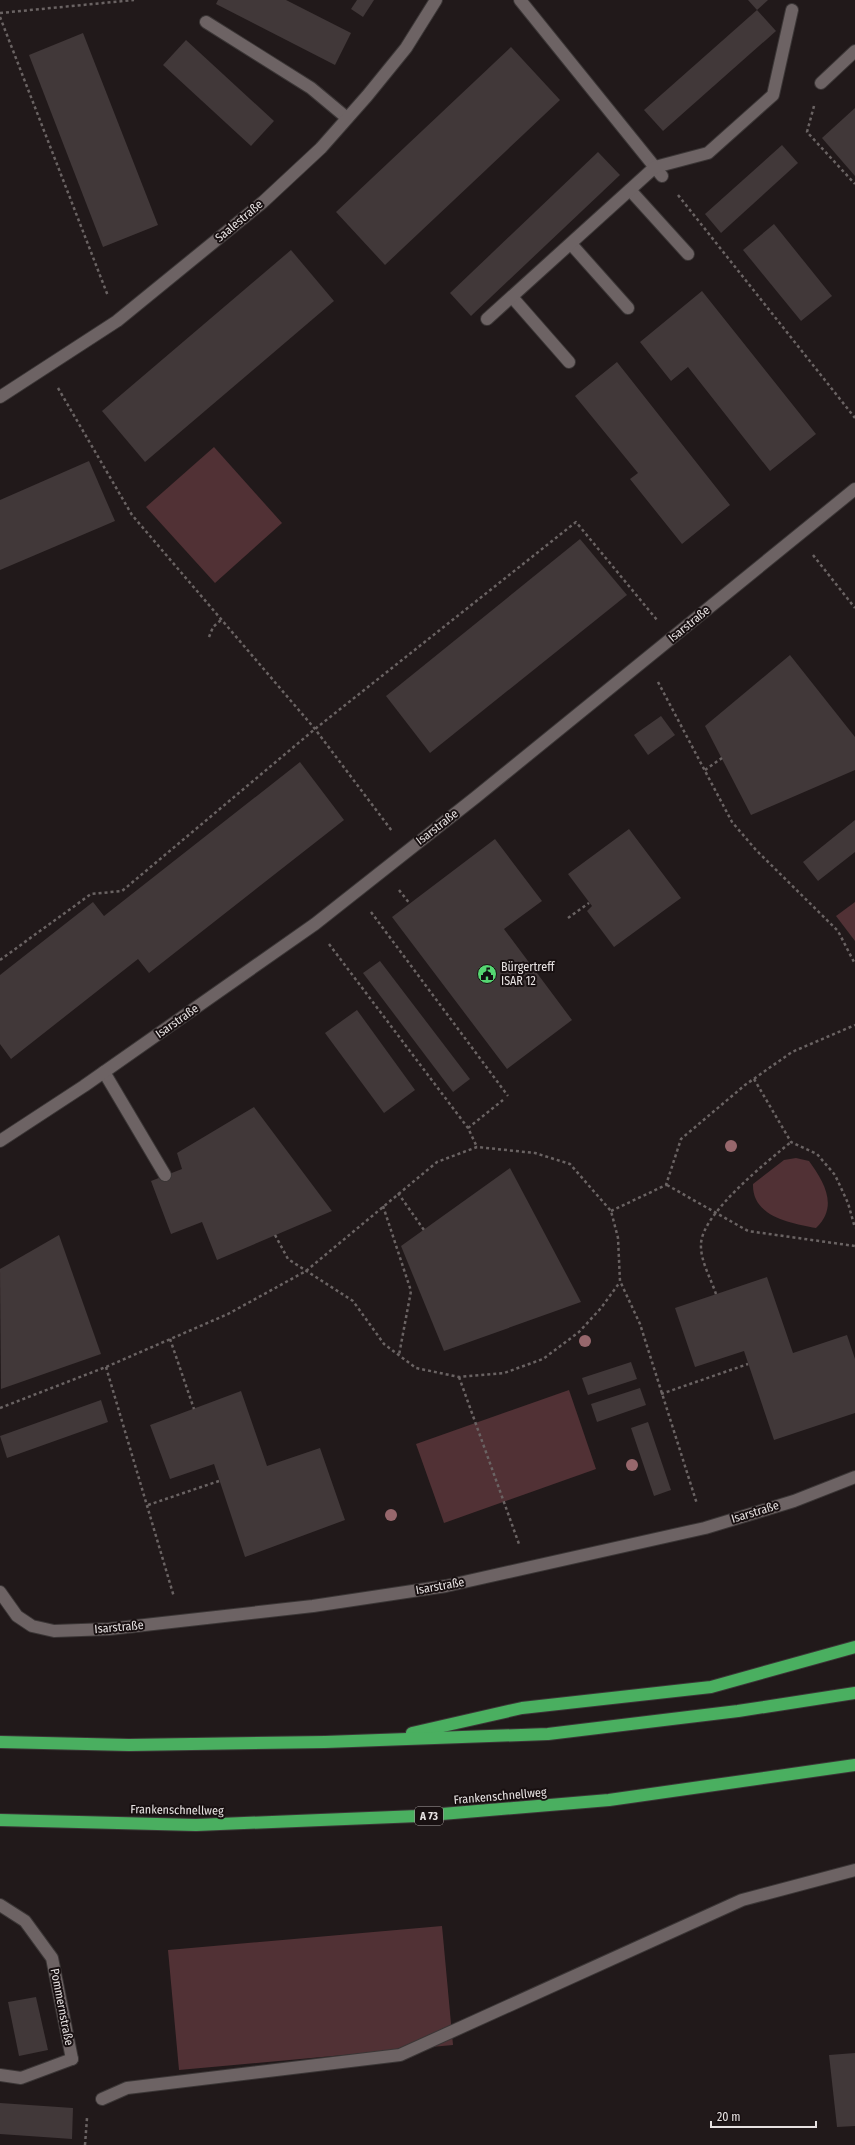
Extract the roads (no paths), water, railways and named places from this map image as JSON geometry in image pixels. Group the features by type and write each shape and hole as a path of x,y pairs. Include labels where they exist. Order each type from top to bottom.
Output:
{"highway":[{"path":"385,1739 522,1708 711,1687 855,1647"},
{"path":"0,1742 129,1745 548,1734 738,1711 855,1693"},
{"name":"Frankenschnellweg","path":"0,1820 196,1825 426,1816 609,1800 855,1765"}],"street":[{"name":"Saalestraße","path":"0,397 47,368 117,321 264,202 321,148 347,118 406,48 436,0"},
{"path":"520,0 658,172"},
{"path":"486,320 630,190 658,172 708,153 773,95 792,10"},
{"path":"206,22 311,88 347,118"},
{"path":"821,83 855,52"},
{"path":"630,190 688,254"},
{"path":"571,244 628,308"},
{"path":"512,297 569,362"},
{"name":"Isarstraße","path":"0,1141 104,1072 315,924 646,660 855,489"},
{"path":"104,1072 165,1175"},
{"name":"Isarstraße","path":"0,1592 17,1616 32,1626 54,1631 108,1629 360,1599 446,1586 705,1528 794,1501 855,1477"},
{"path":"102,2098 127,2088 400,2055 742,1900 855,1870"},
{"name":"Pommernstraße","path":"0,1905 25,1920 52,1958 72,2059 21,2078 0,2075"}],"place":[{"name":"Bürgertreff ISAR 12","path":"487,974"}]}
